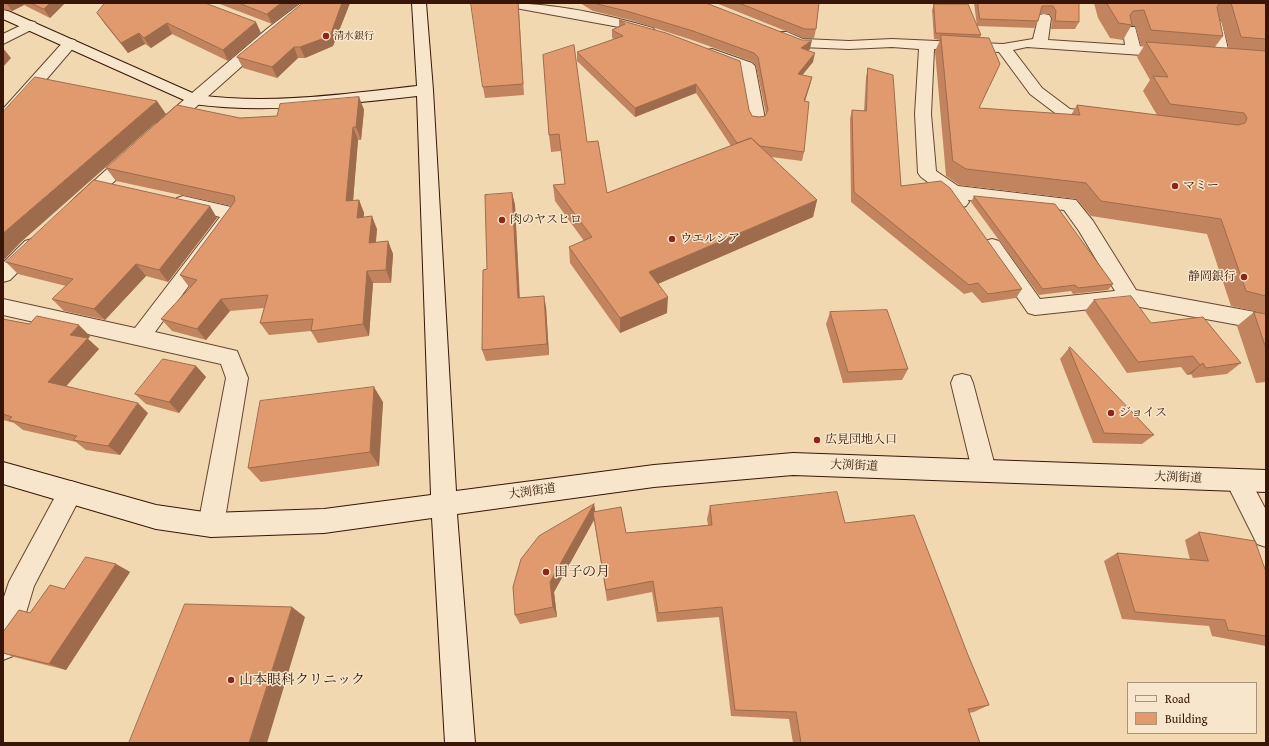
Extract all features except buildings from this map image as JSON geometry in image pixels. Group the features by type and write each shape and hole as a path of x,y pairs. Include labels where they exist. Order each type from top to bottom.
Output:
{"street":[{"path":"70,211 150,140 193,99 272,31 310,3"},
{"path":"419,3 425,90 444,504 460,743"},
{"path":"510,3 621,23 664,35"},
{"path":"3,14 193,99 218,104 254,106 304,103 425,90"},
{"path":"1040,44 1044,18"},
{"path":"1208,56 1230,58 1215,24"},
{"path":"3,40 30,25"},
{"path":"258,26 272,31"},
{"path":"766,29 801,42 848,45 892,43 1003,48 1027,43 1185,55"},
{"path":"1130,30 1133,50"},
{"path":"3,119 70,43"},
{"path":"927,45 923,114 927,173 953,192 1035,308 1129,297 1266,322"},
{"path":"698,48 747,66 757,119"},
{"path":"1003,48 1036,91 1065,113 1118,120"},
{"path":"100,185 123,190"},
{"path":"953,192 1070,204 1086,226 1129,297"},
{"path":"140,337 233,213 162,198"},
{"path":"3,275 46,232"},
{"path":"3,307 230,357 237,378 211,525"},
{"path":"962,383 984,470"},
{"name":"大渕街道","path":"3,473 156,517 211,525 324,521 385,514 444,504 654,476 793,464 1266,481"},
{"path":"1237,480 1266,535"},
{"path":"3,646 22,582 71,492"}],"place":[{"name":"清水銀行","path":"326,36"},
{"name":"マミー","path":"1175,186"},
{"name":"肉のヤスヒロ","path":"502,220"},
{"name":"ウエルシア","path":"672,239"},
{"name":"静岡銀行","path":"1244,277"},
{"name":"ジョイス","path":"1111,413"},
{"name":"広見団地入口","path":"817,440"},
{"name":"田子の月","path":"546,572"},
{"name":"山本眼科クリニック","path":"231,680"}]}
